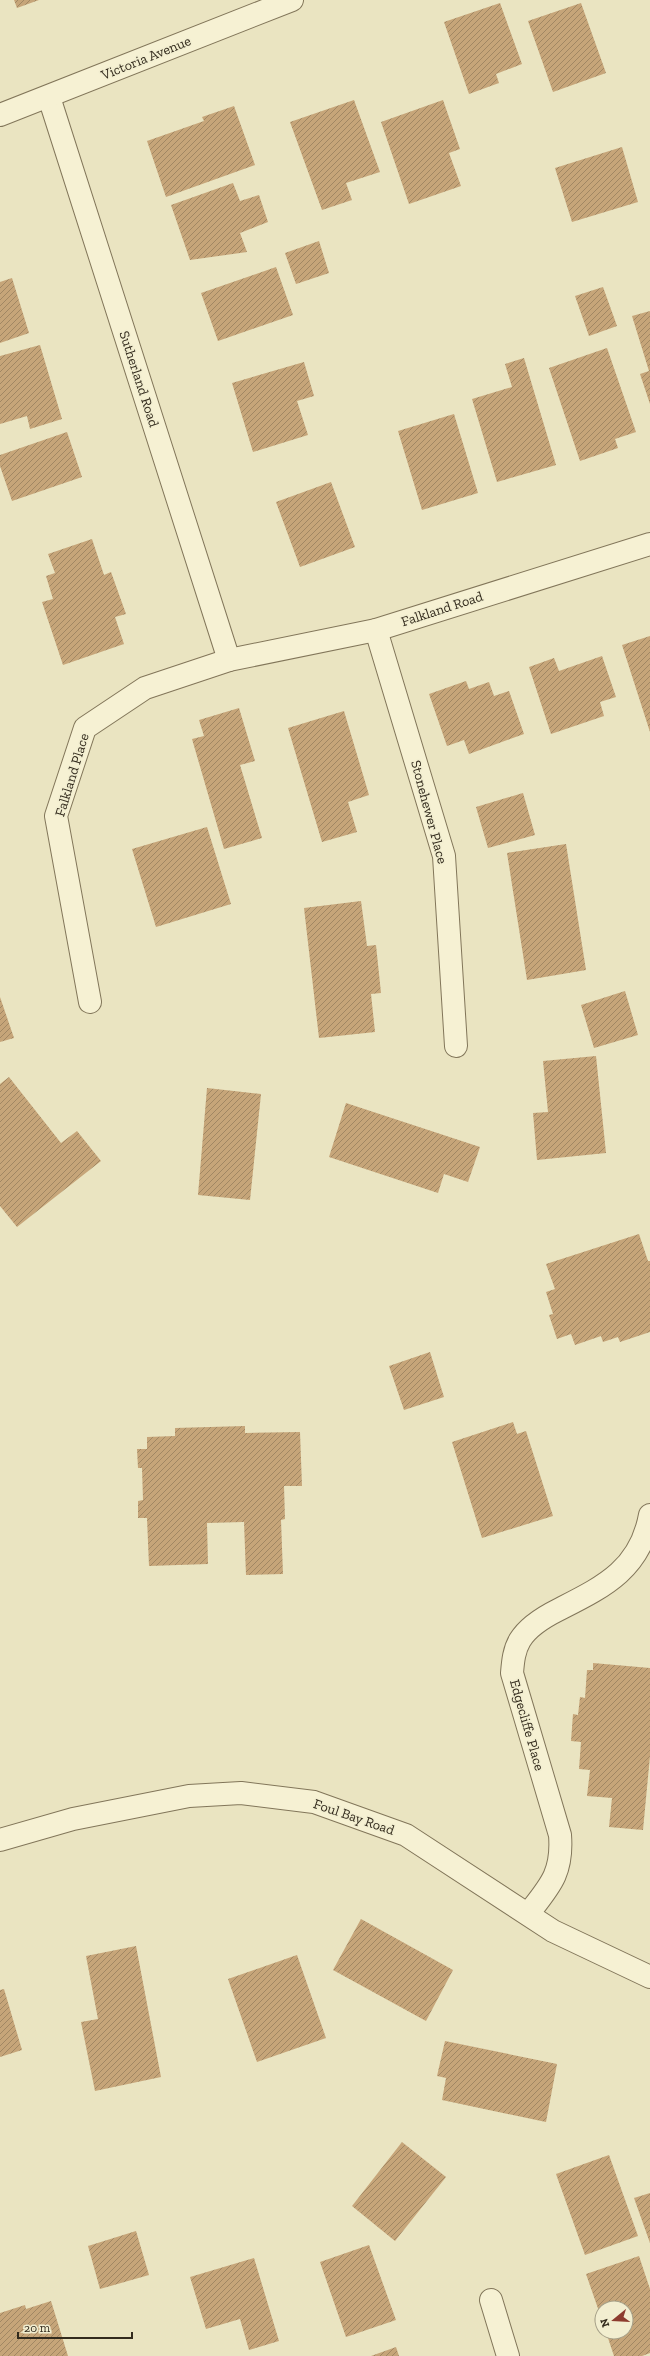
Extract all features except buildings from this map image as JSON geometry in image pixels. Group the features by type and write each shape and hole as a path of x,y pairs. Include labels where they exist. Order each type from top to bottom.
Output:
{"street":[{"name":"Victoria Avenue","path":"0,115 49,97 292,0"},
{"name":"Sutherland Road","path":"49,97 229,660"},
{"name":"Falkland Road","path":"229,660 376,630 650,544"},
{"name":"Stonehewer Place","path":"376,630 444,856 456,1046"},
{"name":"Falkland Place","path":"90,1002 56,816 85,728 145,688 229,660"},
{"name":"Edgecliffe Place","path":"528,1914 557,1873 562,1856 560,1836 512,1673 515,1652 521,1639 534,1625 546,1616 601,1588 617,1576 639,1549 650,1515"},
{"name":"Foul Bay Road","path":"0,1840 73,1819 189,1796 241,1793 314,1802 406,1835 553,1931 650,1977"},
{"path":"491,2300 508,2356"}]}
